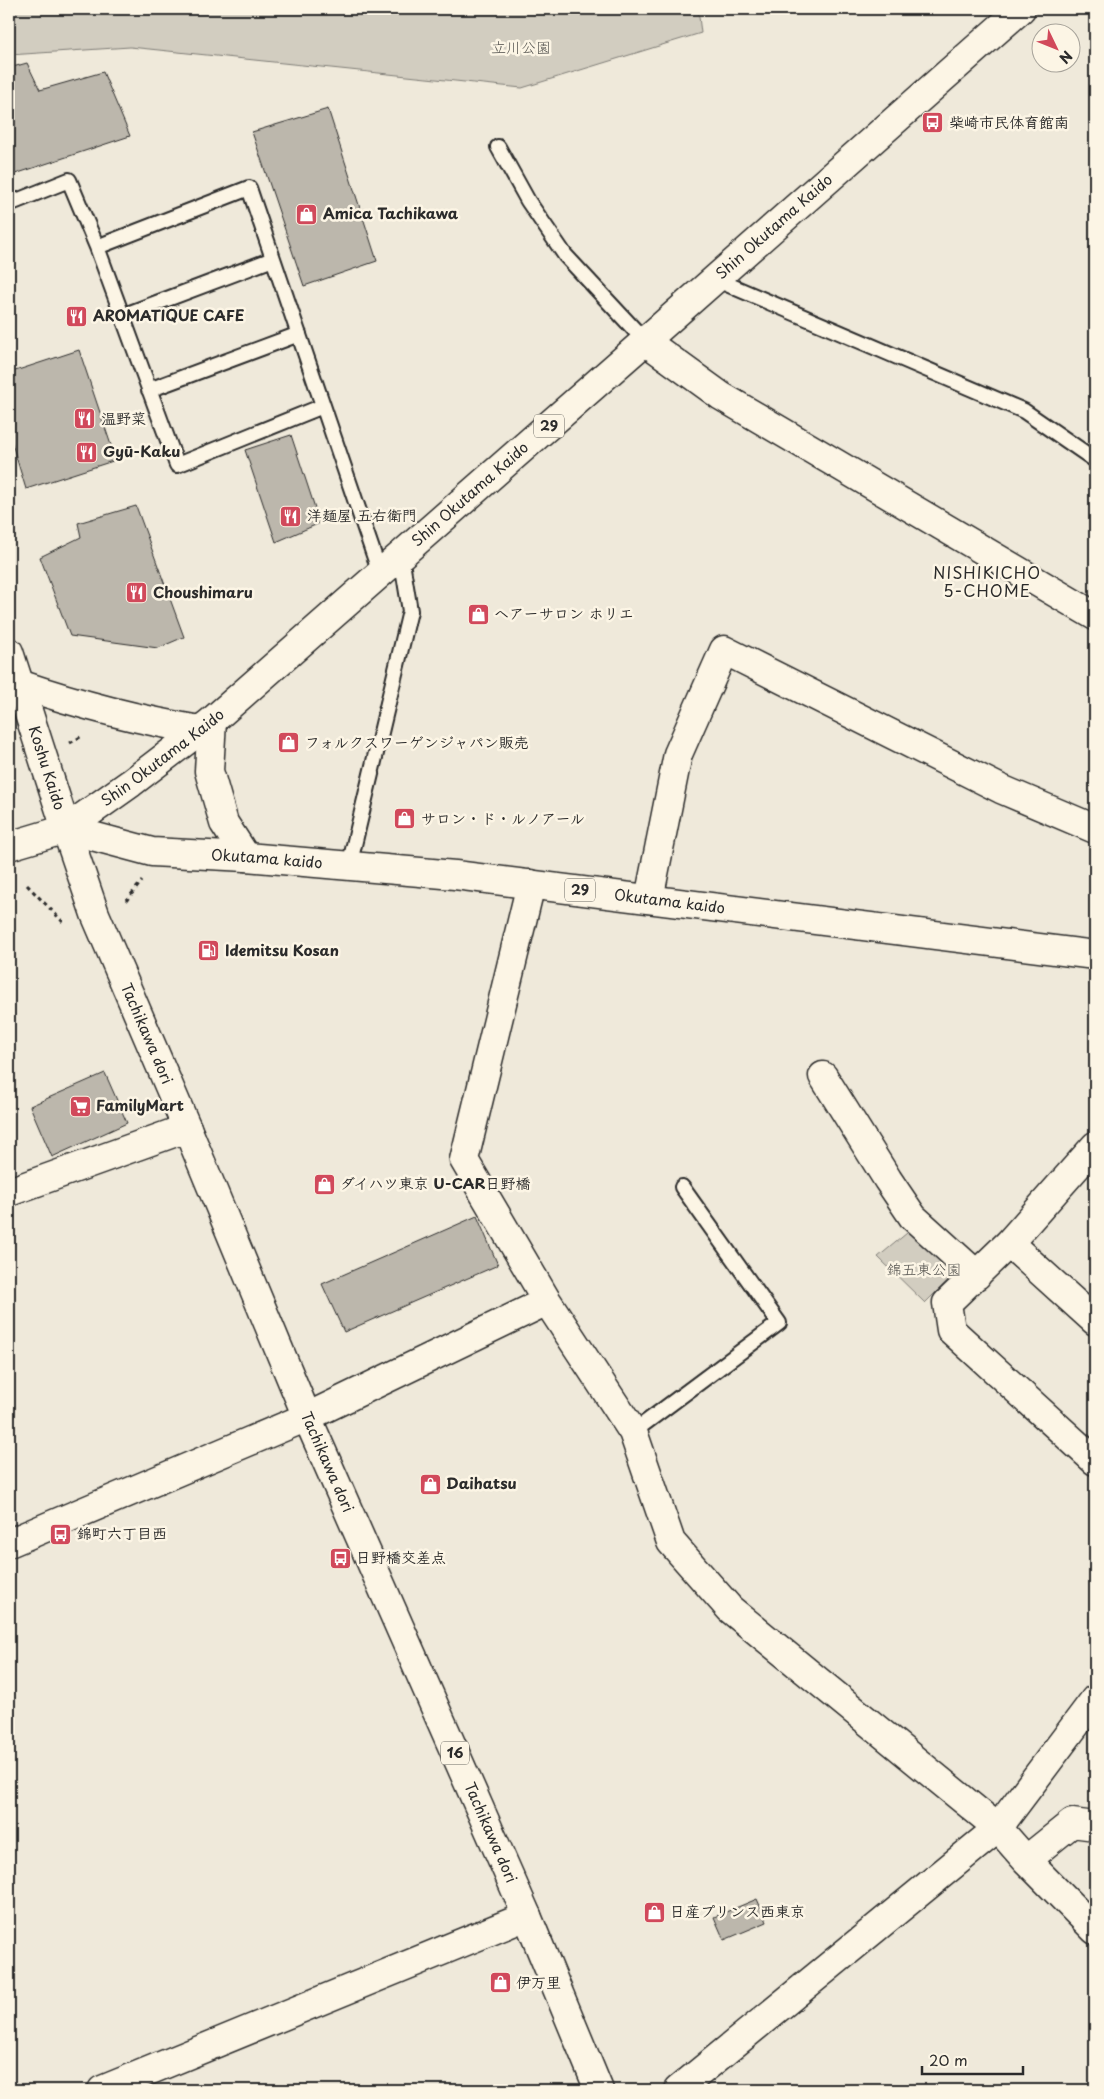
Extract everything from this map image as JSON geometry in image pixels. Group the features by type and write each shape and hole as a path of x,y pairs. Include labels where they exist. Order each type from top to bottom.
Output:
{"street":[{"name":"Shin Okutama Kaido","path":"66,829 131,783 205,726 646,341 1020,9"},
{"path":"646,341 722,396 1095,616"},
{"path":"650,899 678,754 724,650 1000,789 1095,829"},
{"path":"13,676 54,696 148,722 205,726 209,771 224,823 246,857"},
{"name":"Koshu Kaido","path":"9,846 66,829 13,676"},
{"name":"Okutama kaido","path":"66,829 152,852 246,857 455,875 1095,955"},
{"name":"Tachikawa dori","path":"66,829 95,914 308,1417 527,1916 599,2090"},
{"path":"531,884 464,1160 547,1301 633,1432 671,1542 730,1609 998,1828 1026,1860 1095,1930"},
{"path":"823,1076 913,1217 977,1274"},
{"path":"9,1192 187,1128"},
{"path":"1095,1146 1009,1242 947,1303 951,1330 1095,1461"},
{"path":"1009,1242 1095,1321"},
{"path":"9,1543 308,1417 547,1301"},
{"path":"678,2090 998,1828 1095,1699"},
{"path":"1026,1860 1072,1824 1095,1826"},
{"path":"102,2090 527,1916"}],"lane":[{"path":"498,147 528,201 564,255 646,341"},
{"path":"9,204 69,180 96,247 177,465 323,406"},
{"path":"96,247 249,188 380,573"},
{"path":"122,316 273,259"},
{"path":"715,279 1024,411 1095,460"},
{"path":"149,390 299,334"},
{"path":"349,866 410,611 401,556"},
{"path":"633,1432 779,1323 682,1188"}],"path":[{"path":"126,901 147,875"},
{"path":"27,885 66,924"}],"green space":[{"name":"立川公園","path":"9,9 698,9 701,33 522,88 130,47 9,55"},
{"name":"錦五東公園","path":"913,1228 949,1262 949,1279 925,1303 878,1257"}],"building":[{"path":"27,63 40,90 103,72 130,136 9,176 9,68"},
{"path":"328,109 377,261 304,286 252,132"},
{"path":"79,350 116,460 26,489 9,434 9,373"},
{"path":"291,435 320,523 276,542 245,450"},
{"path":"136,506 184,637 158,648 70,636 40,557 81,537 78,523"},
{"path":"105,1073 127,1123 52,1157 30,1106"},
{"path":"477,1216 498,1265 344,1332 322,1284"},
{"path":"757,1899 767,1922 724,1940 714,1917"}],"place":[{"name":"柴崎市民体育館南","path":"933,123"},
{"name":"Amica Tachikawa","path":"307,214"},
{"name":"AROMATIQUE CAFE","path":"77,316"},
{"name":"温野菜","path":"85,419"},
{"name":"Gyū-Kaku","path":"87,452"},
{"name":"洋麺屋 五右衛門","path":"291,516"},
{"name":"Choushimaru","path":"137,593"},
{"name":"ヘアーサロン ホリエ","path":"478,614"},
{"name":"フォルクスワーゲンジャパン販売","path":"289,743"},
{"name":"サロン・ド・ルノアール","path":"405,819"},
{"name":"Idemitsu Kosan","path":"209,951"},
{"name":"FamilyMart","path":"80,1106"},
{"name":"ダイハツ東京 U-CAR日野橋","path":"324,1184"},
{"name":"Daihatsu","path":"430,1484"},
{"name":"錦町六丁目西","path":"61,1534"},
{"name":"日野橋交差点","path":"340,1558"},
{"name":"日産プリンス西東京","path":"654,1912"},
{"name":"伊万里","path":"500,1983"}],"district":[{"name":"NISHIKICHO 5-CHOME","path":"987,582"}]}
